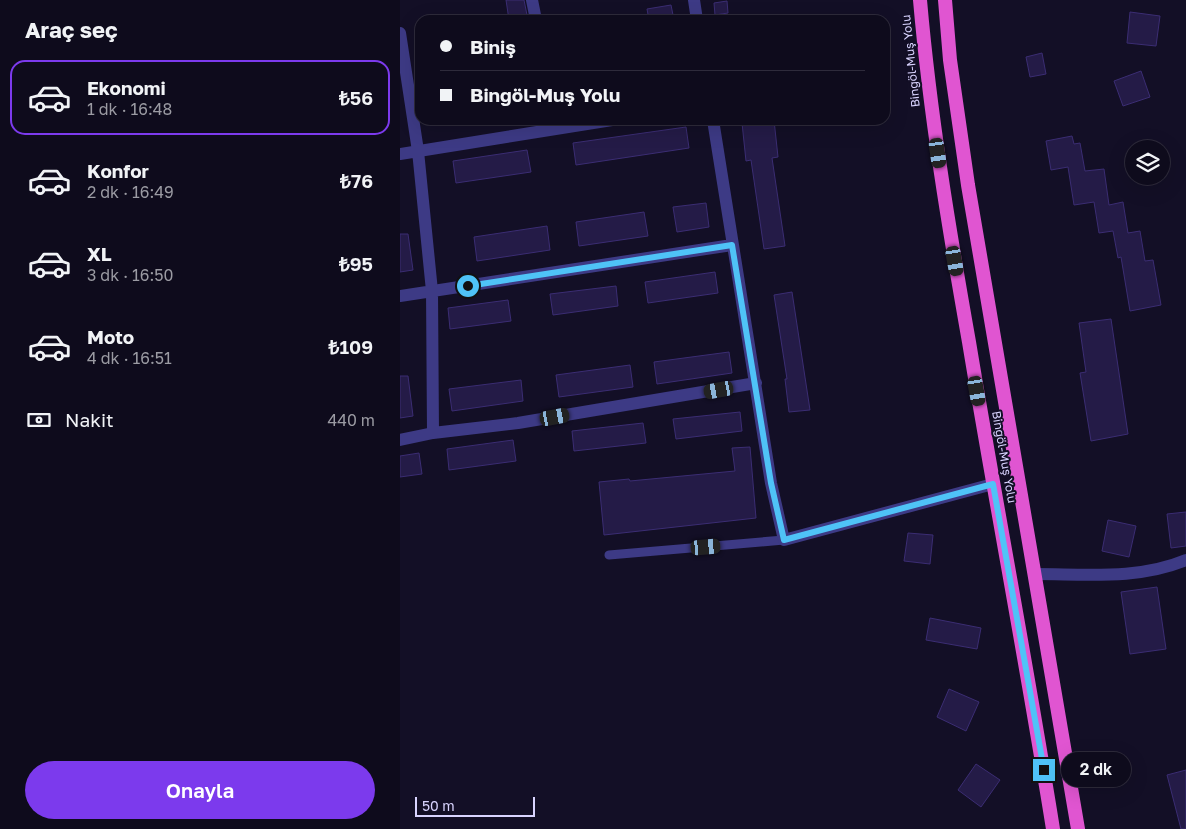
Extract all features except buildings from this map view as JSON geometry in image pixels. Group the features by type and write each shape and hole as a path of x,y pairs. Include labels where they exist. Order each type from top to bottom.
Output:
{"highway":[{"name":"Bingöl-Muş Yolu","path":"920,0 926,66 945,205 993,484 1028,672 1053,829"},
{"name":"Bingöl-Muş Yolu","path":"945,0 950,60 968,186 1078,829"}],"street":[{"path":"532,0 535,15"},
{"path":"694,0 696,15"},
{"path":"400,33 401,50 418,151 432,291 434,433"},
{"path":"400,154 553,125"},
{"path":"713,125 771,483 784,540 993,484"},
{"path":"400,296 732,245"},
{"path":"400,440 434,433 518,423 756,383"},
{"path":"1035,574 1137,574 1156,571 1186,560"}],"lane":[{"path":"609,555 784,540"}],"route":[{"path":"468,286 732,245 771,483 784,540 993,484 1044,770"}]}
